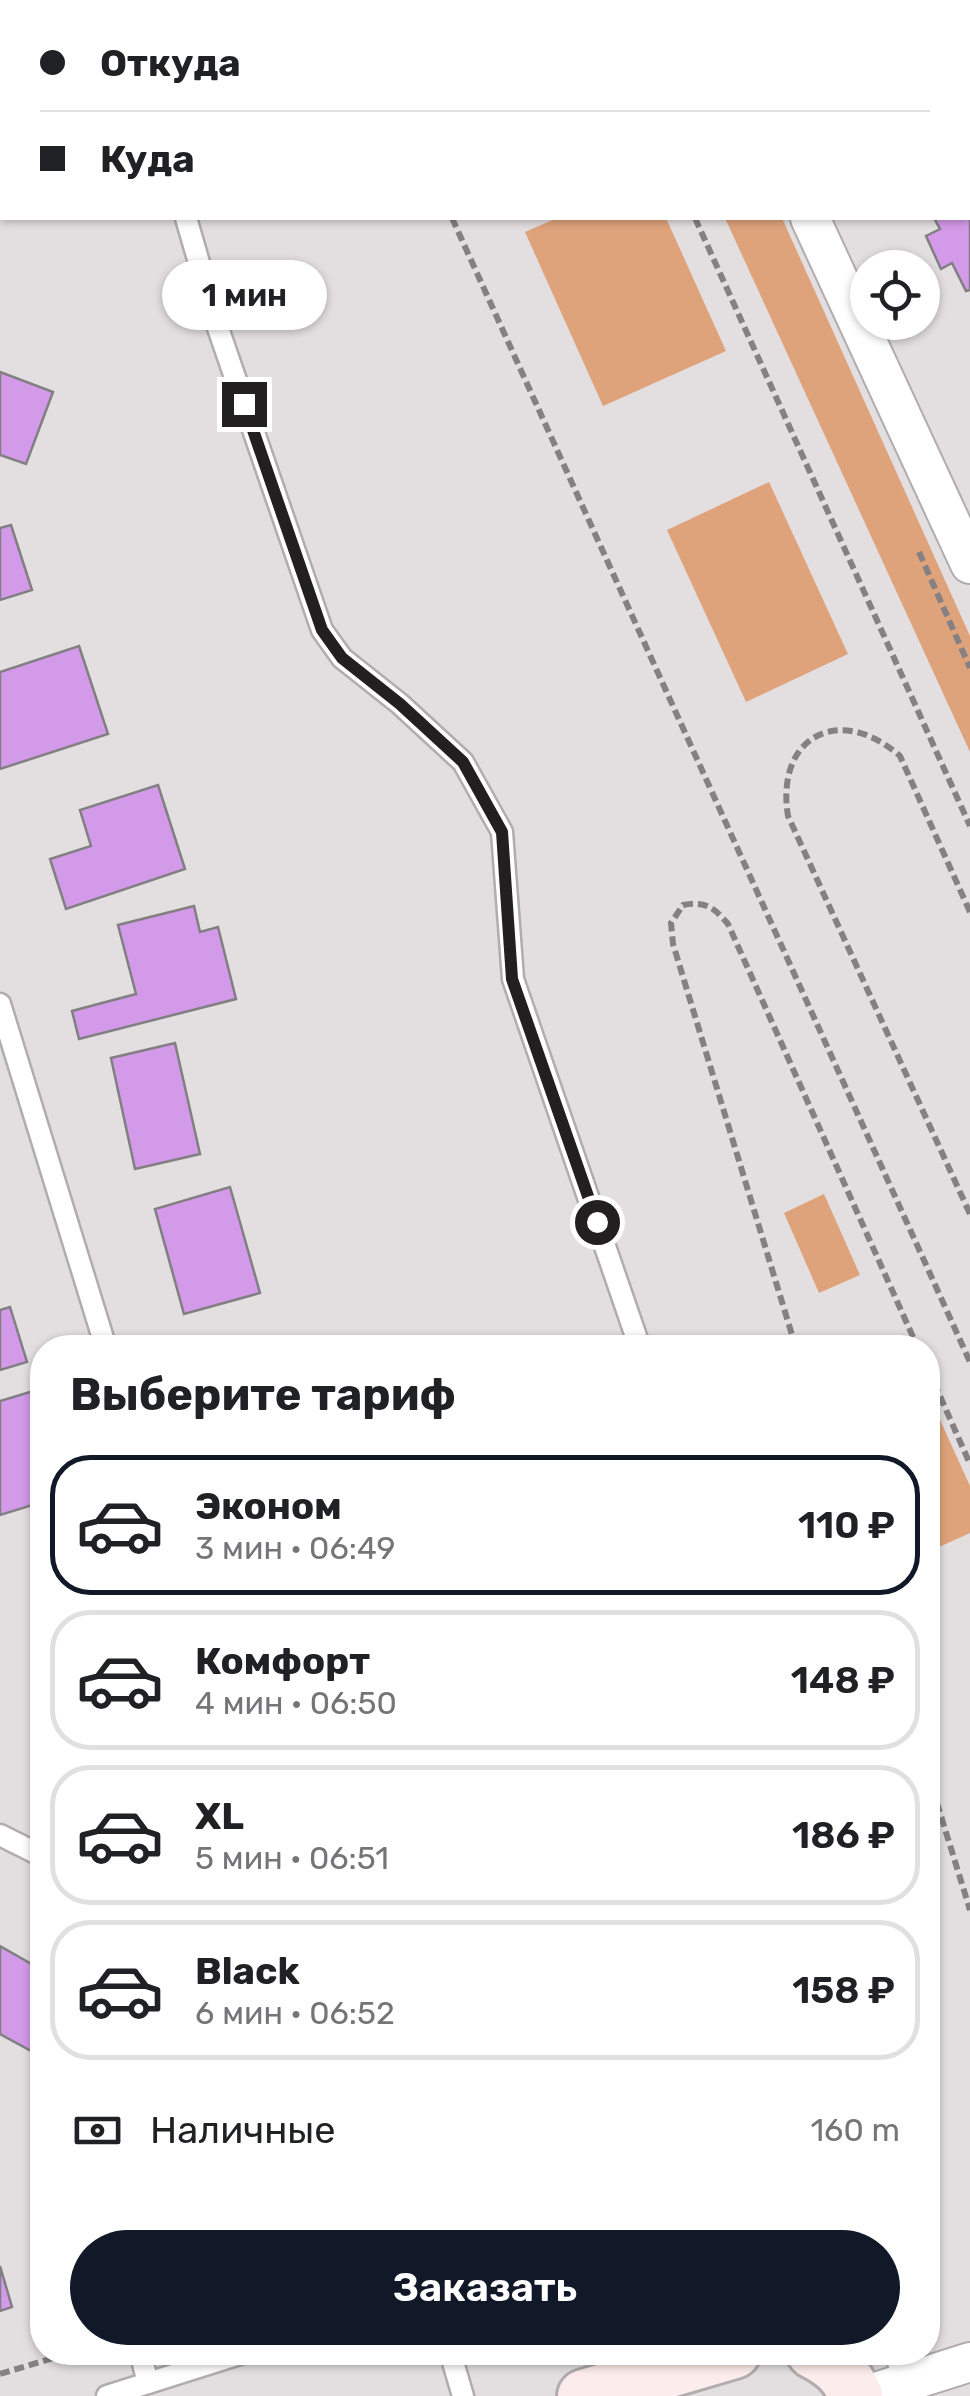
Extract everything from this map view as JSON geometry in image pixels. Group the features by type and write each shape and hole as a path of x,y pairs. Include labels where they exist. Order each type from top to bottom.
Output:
{"street":[{"path":"811,220 970,564"},
{"path":"837,2365 848,2379 885,2377 970,2362"},
{"path":"584,2396 690,2365"},
{"path":"864,2396 885,2377"}],"lane":[{"path":"187,220 218,328 322,630 342,658 463,762 502,832 512,979 635,1335"},
{"path":"0,1004 102,1335"},
{"path":"0,1835 30,1850"},
{"path":"143,2365 148,2383"},
{"path":"108,2396 205,2365"},
{"path":"454,2365 463,2396"}],"path":[{"path":"453,220 970,1362"},
{"path":"696,220 970,826"},
{"path":"970,912 900,756 881,740 857,729 827,729 804,745 791,764 784,792 788,816 970,1214"},
{"path":"792,1335 672,944 671,923 683,905 700,902 716,910 728,924 912,1335"},
{"path":"940,1396 970,1464"},
{"path":"940,1813 970,1910"},
{"path":"0,2374 30,2365"}],"shaded area":[{"path":"552,220 667,220 726,351 603,406 525,232"},
{"path":"726,220 783,220 970,636 970,752"},
{"path":"769,482 848,654 746,702 667,530"},
{"path":"824,1194 860,1275 819,1293 784,1213"},
{"path":"940,1420 970,1486 970,1533 940,1547"}],"building":[{"path":"935,220 970,220 970,290 966,291 952,263 941,269 940,250 932,250 926,236 940,229"},
{"path":"0,372 53,392 26,464 0,455"},
{"path":"11,525 32,590 0,600 0,528"},
{"path":"79,646 108,734 0,769 0,672"},
{"path":"158,785 185,869 66,909 50,859 91,846 80,810"},
{"path":"194,906 200,932 218,927 236,999 79,1039 72,1011 136,994 118,925"},
{"path":"175,1043 200,1154 135,1169 111,1058"},
{"path":"230,1187 260,1293 184,1314 155,1209"},
{"path":"10,1307 27,1362 0,1370 0,1310"},
{"path":"30,1392 30,1506 0,1515 0,1401"},
{"path":"0,1946 30,1963 30,2050 0,2034"},
{"path":"0,2266 12,2307 0,2311"}],"route":[{"path":"244,404 322,630 342,658 463,762 502,832 512,979 597,1222"}]}
